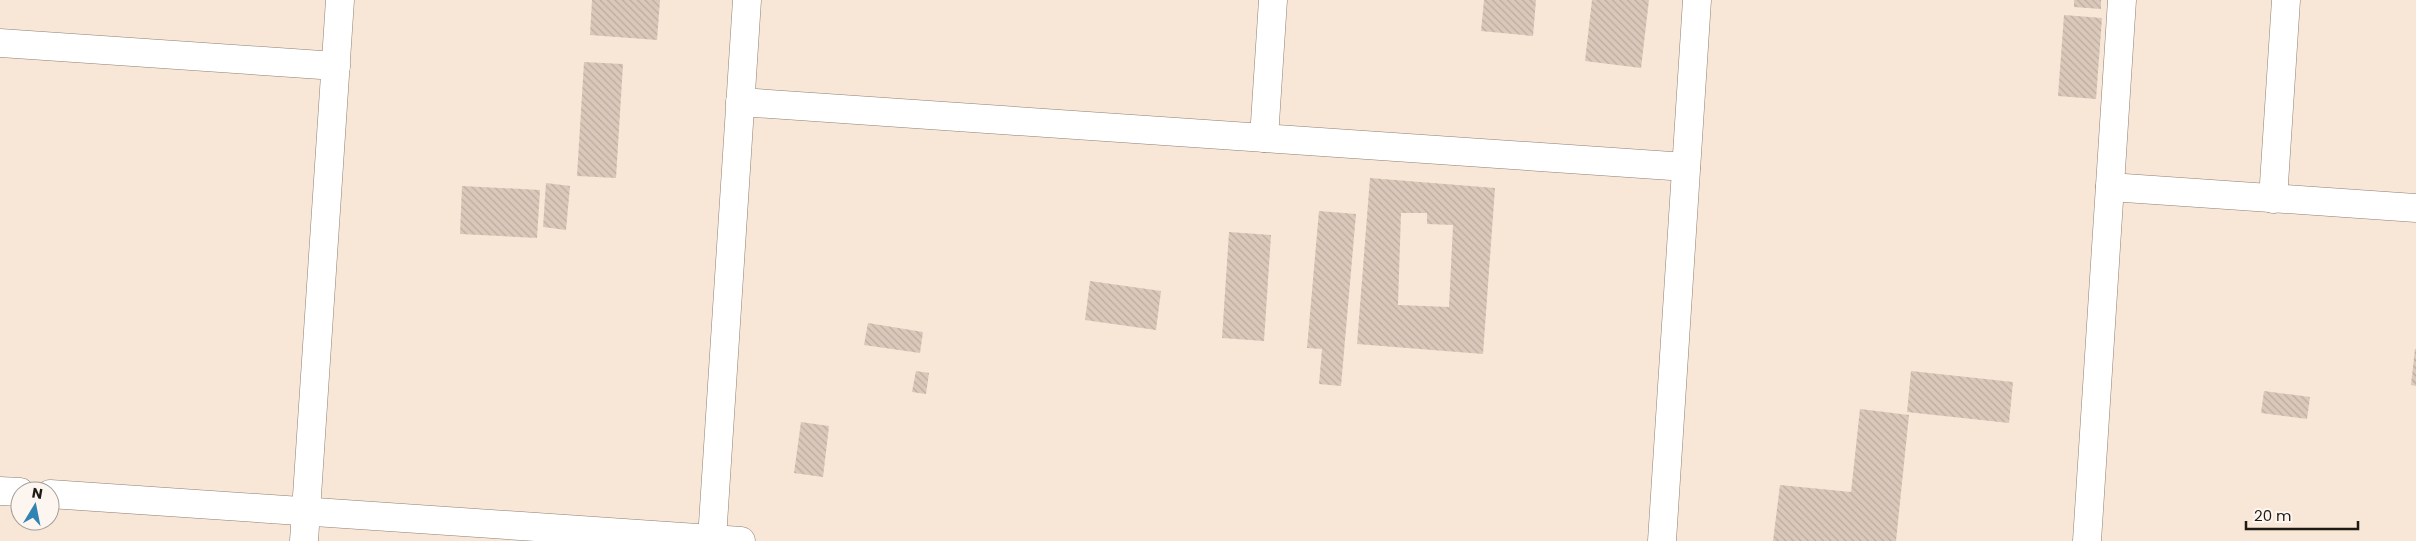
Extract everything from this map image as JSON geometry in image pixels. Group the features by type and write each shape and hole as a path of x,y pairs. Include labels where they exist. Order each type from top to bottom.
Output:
{"street":[{"path":"304,541 340,0"},
{"path":"712,539 747,0"},
{"path":"1264,138 1273,0"},
{"path":"1662,541 1697,0"},
{"path":"2087,541 2122,0"},
{"path":"2273,198 2286,0"},
{"path":"0,43 336,66"},
{"path":"740,102 1686,167"},
{"path":"2110,187 2416,208"},
{"path":"60,495 741,541"}],"building":[{"path":"592,0 660,0 657,40 590,35"},
{"path":"1484,0 1536,0 1533,36 1481,31"},
{"path":"1592,0 1649,0 1641,68 1585,61"},
{"path":"2074,0 2101,0 2101,9 2074,7"},
{"path":"2064,15 2102,18 2096,99 2058,96"},
{"path":"584,62 623,64 616,178 577,176"},
{"path":"1370,178 1495,188 1483,354 1357,344","holes":["1401,213 1427,213 1427,224 1453,225 1449,307 1398,305"]},
{"path":"546,183 570,186 566,230 543,227"},
{"path":"462,186 540,190 537,238 460,234"},
{"path":"1319,211 1356,214 1341,386 1319,384 1322,349 1307,348"},
{"path":"1229,232 1271,235 1264,341 1222,338"},
{"path":"1090,281 1161,291 1156,330 1085,320"},
{"path":"868,323 923,332 920,353 864,345"},
{"path":"2416,349 2416,386 2411,385"},
{"path":"916,371 929,373 926,394 912,392"},
{"path":"1911,371 2013,382 2009,423 1907,412"},
{"path":"2264,391 2310,397 2307,419 2261,413"},
{"path":"1860,409 1909,415 1896,541 1773,541 1780,485 1851,492"},
{"path":"801,422 829,426 823,477 794,473"}]}
